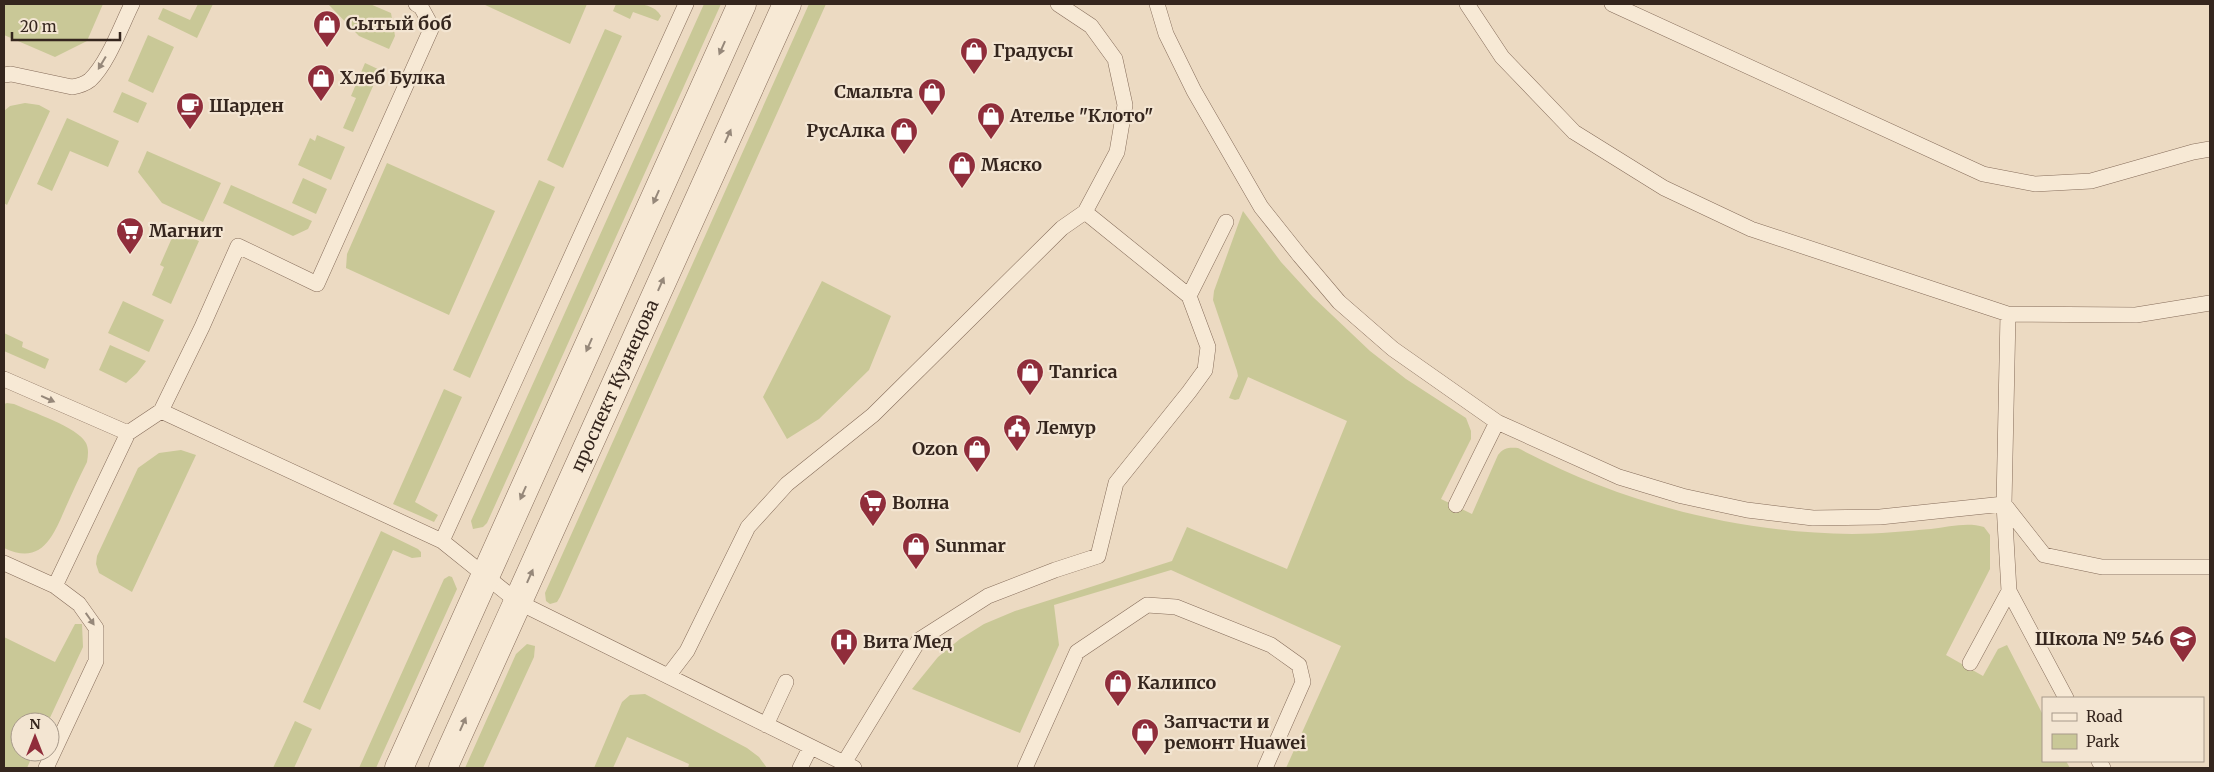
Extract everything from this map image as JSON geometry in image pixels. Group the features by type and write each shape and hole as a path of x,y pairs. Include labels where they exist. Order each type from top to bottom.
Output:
{"street":[{"path":"399,768 742,4"},
{"name":"проспект Кузнецова","path":"443,768 787,4"}],"lane":[{"path":"4,76 11,74 72,87 82,85 90,80 102,63 132,4"},
{"path":"55,586 128,433 161,411 202,327 238,246 318,284 432,27 421,7 416,4"},
{"path":"442,541 685,4"},
{"path":"668,676 686,651 748,527 774,498 787,484 873,415 1062,228 1085,212 1117,152 1125,105 1115,59 1091,26 1058,4"},
{"path":"1157,4 1166,34 1194,91 1261,207 1300,256 1339,302 1393,349 1497,422 1619,477 1682,496 1747,510 1814,518 1880,517 2004,504"},
{"path":"1467,4 1502,57 1574,132 1664,188 1751,229 2008,314 2136,315 2210,302"},
{"path":"1612,4 1983,174 2035,184 2092,181 2193,152 2210,150"},
{"path":"161,411 442,541 518,602 849,766 919,640 988,596 1055,570 1098,556 1116,483 1190,392 1205,370 1208,347 1189,296 1085,212"},
{"path":"1189,296 1226,222"},
{"path":"2008,314 2004,504 2009,591 2065,697"},
{"path":"4,379 128,433"},
{"path":"1456,505 1497,422"},
{"path":"2004,504 2044,555 2102,567 2210,567"},
{"path":"4,563 55,586 79,604 96,628 96,661 46,768"},
{"path":"1970,662 2009,591"},
{"path":"1025,768 1078,652 1147,605 1176,607 1271,645 1299,665 1303,682 1265,768"},
{"path":"766,725 786,682"},
{"path":"800,768 810,748"}],"green space":[{"path":"4,4 103,4 87,41 55,57 4,35"},
{"path":"198,4 213,4 197,38 158,19 163,8 190,20"},
{"path":"328,4 370,4 391,13 395,36 389,49 359,36"},
{"path":"483,4 587,4 570,44"},
{"path":"616,4 647,6 653,8 661,16 658,21 633,12 630,19 613,11"},
{"path":"704,4 721,4 487,523 483,527 473,529 471,521"},
{"path":"809,4 826,4 560,597 557,602 550,604 546,601 545,593"},
{"path":"605,29 622,36 563,168 547,160"},
{"path":"148,35 174,47 153,93 128,81"},
{"path":"365,63 380,70 353,132 343,128 356,98 351,96"},
{"path":"122,92 147,103 138,123 113,112"},
{"path":"25,103 39,105 50,111 7,205 4,203 4,111 10,106"},
{"path":"67,118 119,141 108,167 70,151 52,191 37,184"},
{"path":"317,135 345,147 331,180 298,165 310,138 315,141"},
{"path":"147,151 221,183 203,222 162,203 138,172"},
{"path":"387,163 495,211 449,315 346,268 347,254"},
{"path":"303,178 327,189 316,214 292,203"},
{"path":"539,180 555,187 470,378 453,370"},
{"path":"231,185 312,221 308,229 293,236 223,203"},
{"path":"1243,211 1281,262 1313,297 1370,351 1406,379 1466,418 1471,431 1471,439 1441,499 1472,514 1498,455 1504,449 1518,448 1596,484 1637,499 1722,521 1765,528 1852,534 1872,534 1965,525 1984,527 1990,535 1990,569 1946,655 1983,676 1998,649 2007,645 2042,713 2042,762 2067,762 2070,768 1286,768 1341,646 1171,570 1054,605 1059,645 1020,733 912,689 938,657 960,639 984,624 1015,611 1172,561 1187,527 1287,569 1347,421 1248,377 1239,399 1229,398 1238,376 1213,300 1214,291"},
{"path":"175,231 199,241 171,304 152,295 164,267 160,265"},
{"path":"822,281 891,316 869,370 819,419 787,439 763,397"},
{"path":"123,301 164,320 149,352 108,333"},
{"path":"4,333 23,342 22,347 49,359 45,369 4,351"},
{"path":"110,345 146,361 126,383 99,370"},
{"path":"444,389 462,397 415,502 438,515 434,522 393,504"},
{"path":"4,404 14,404 74,431 86,443 88,450 87,462 56,529 44,546 36,551 27,553 17,553 4,548"},
{"path":"181,450 196,455 132,592 99,573 96,564 97,556 138,468 159,453"},
{"path":"381,531 418,549 421,552 421,557 412,558 393,550 320,710 303,702"},
{"path":"449,576 452,577 457,589 376,768 359,768 444,579"},
{"path":"75,624 82,624 83,647 53,712 10,712 10,762 30,762 27,768 4,768 4,637 55,662"},
{"path":"527,644 535,646 534,657 483,768 465,768 516,654"},
{"path":"645,694 747,748 759,757 767,768 688,768 689,764 627,737 613,768 594,768 622,702 630,695"},
{"path":"295,721 312,729 294,768 273,768"}],"place":[{"name":"Сытый боб","path":"327,48"},
{"name":"Градусы","path":"974,75"},
{"name":"Хлеб Булка","path":"321,102"},
{"name":"Смальта","path":"932,116"},
{"name":"Шарден","path":"190,130"},
{"name":"Ателье \"Клото\"","path":"991,140"},
{"name":"РусАлка","path":"904,155"},
{"name":"Мяско","path":"962,189"},
{"name":"Магнит","path":"130,255"},
{"name":"Tanrica","path":"1030,396"},
{"name":"Лемур","path":"1017,452"},
{"name":"Ozon","path":"977,473"},
{"name":"Волна","path":"873,527"},
{"name":"Sunmar","path":"916,570"},
{"name":"Школа № 546","path":"2183,663"},
{"name":"Вита Мед","path":"844,666"},
{"name":"Калипсо","path":"1118,707"},
{"name":"Запчасти и ремонт Huawei","path":"1145,756"}]}
